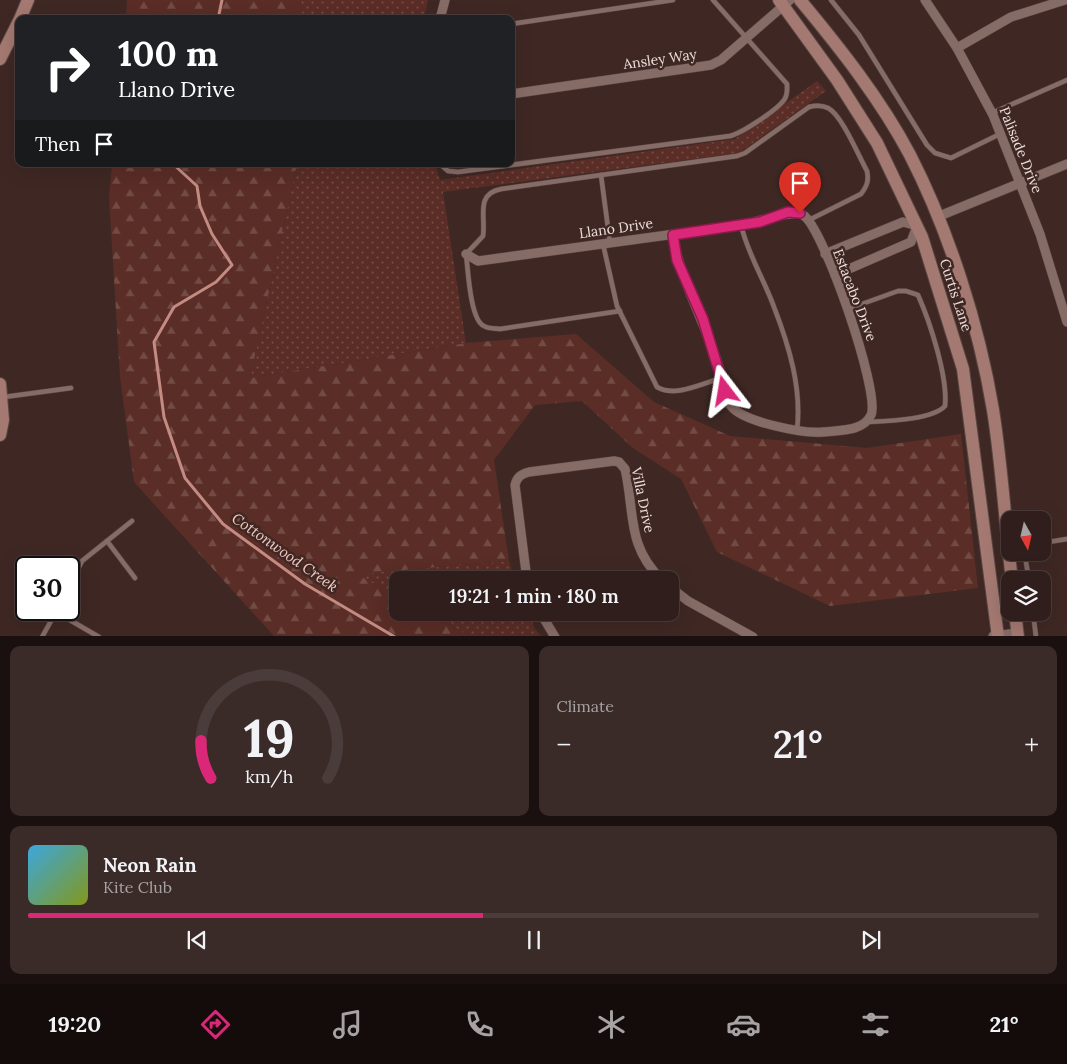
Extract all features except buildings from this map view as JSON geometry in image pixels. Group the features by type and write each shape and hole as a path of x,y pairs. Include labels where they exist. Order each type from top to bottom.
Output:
{"street":[{"path":"21,15 28,0"},
{"path":"441,15 445,0"},
{"name":"Curtis Lane","path":"800,0 876,101 909,155 937,217 964,294 993,411 1011,571"},
{"name":"Palisade Drive","path":"924,0 957,48 992,112 1040,234 1067,322"},
{"path":"957,48 1011,17 1065,0"},
{"name":"Ansley Way","path":"515,93 704,67 721,60 748,38 785,2"},
{"name":"Curtis Lane","path":"785,2 878,143 917,226 963,369 996,636"},
{"path":"0,59 15,28"},
{"path":"825,254 902,222 917,226 1067,164"},
{"name":"Llano Drive","path":"466,254 478,261 741,226 760,222 788,212 800,213"},
{"name":"Estacabo Drive","path":"800,213 809,220 825,254 858,337 873,407 866,422"},
{"path":"834,275 911,242 917,226"},
{"path":"673,235 677,260 703,319 722,378 726,399 736,411 797,432 855,428 866,422"},
{"path":"0,384 0,435"},
{"name":"Villa Drive","path":"526,571 514,485 519,477 529,472 608,461 619,462 626,474 632,528 641,551 655,571"},
{"path":"679,594 688,601 752,636"},
{"path":"546,621 555,636"},
{"path":"996,636 1018,635 1016,621"}],"lane":[{"path":"515,23 673,0"},
{"path":"515,164 736,135 780,104 788,90 784,79 713,0"},
{"path":"831,0 859,35 927,145 934,153 950,158 1001,133"},
{"path":"992,112 1067,80"},
{"path":"620,311 500,328 483,326 476,319 473,309 466,254 483,236 483,204 485,198 495,190 741,155 809,107 822,106 828,108 837,117 867,171 868,180 867,186 861,194 809,220"},
{"path":"442,167 453,172 491,167"},
{"path":"601,175 612,291 657,387 663,390 677,390 722,378"},
{"path":"741,226 746,248 774,307 797,384 799,399 797,432"},
{"path":"848,309 898,291 906,291 918,295 926,313 945,390 945,406 936,414 890,421 866,422"},
{"path":"1,398 71,388"},
{"path":"80,565 82,561 132,521"},
{"path":"1051,542 1067,540"},
{"path":"107,541 135,578"},
{"path":"42,636 51,621"},
{"path":"74,621 99,636"},
{"path":"1034,621 1036,636"}],"green space":[{"path":"127,0 300,0 302,15 126,15"},
{"path":"300,0 428,0 425,15 302,15"},
{"path":"817,81 826,91 739,153 443,192 466,343 250,378 296,167 436,167 440,180 735,139"},
{"path":"112,167 296,167 250,378 466,343 576,334 654,402 730,436 867,448 961,434 978,588 830,606 717,552 681,479 633,448 582,401 535,405 494,460 509,561 356,574 389,592 389,621 443,621 469,636 274,636 134,482 120,377 109,197"},
{"path":"509,561 512,571 391,571"},
{"path":"389,571 389,592 355,574"},
{"path":"443,621 532,621 541,636 469,636"}],"waterway":[{"name":"Cottonwood Creek","path":"219,15 222,0"},
{"name":"Cottonwood Creek","path":"176,167 197,186 200,206 212,234 232,265 216,282 174,307 154,342 164,417 185,478 223,524 305,584 393,636"}],"route":[{"path":"725,391 703,319 677,260 673,235 741,226 760,222 788,212 800,213"}]}
